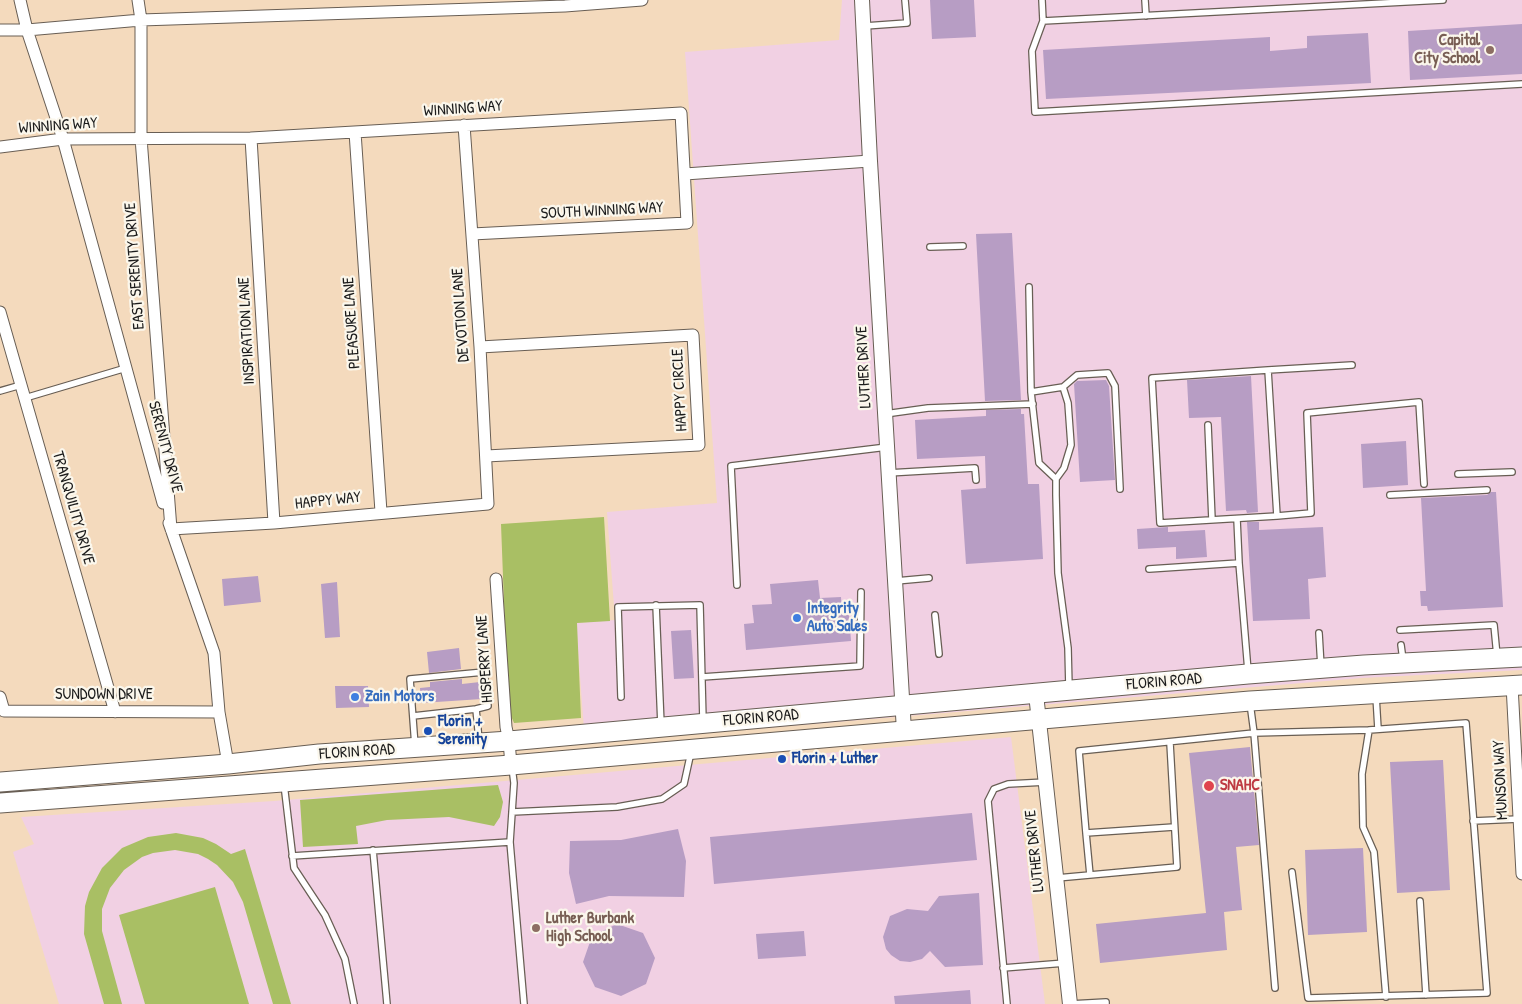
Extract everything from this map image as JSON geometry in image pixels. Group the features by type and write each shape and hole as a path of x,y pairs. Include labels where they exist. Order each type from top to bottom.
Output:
{"main road":[{"name":"FLORIN ROAD","path":"0,782 228,764 319,754 509,741 1321,669 1402,654 1497,658 1522,657"},
{"path":"1410,691 1421,680 1474,676 1486,673 1493,669 1497,658"},
{"name":"FLORIN ROAD","path":"0,803 511,766 1250,701 1519,682"},
{"path":"203,788 228,764"}],"street":[{"name":"SERENITY DRIVE","path":"20,0 27,30 63,138 171,529 214,653 219,712 228,764"},
{"name":"EAST SERENITY DRIVE","path":"138,0 141,20 141,138 171,529"},
{"path":"0,30 27,30 141,20 565,6 642,0"},
{"name":"LUTHER DRIVE","path":"862,0 904,732"},
{"name":"WINNING WAY","path":"0,147 63,138 251,138 681,112 685,174"},
{"name":"DEVOTION LANE","path":"464,125 480,347 488,504"},
{"name":"PLEASURE LANE","path":"355,132 381,512"},
{"name":"INSPIRATION LANE","path":"251,138 274,522"},
{"path":"685,174 870,161"},
{"name":"SOUTH WINNING WAY","path":"472,234 686,223 685,174"},
{"name":"TRANQUILITY DRIVE","path":"0,312 115,712"},
{"name":"HAPPY CIRCLE","path":"480,347 693,335 698,445 486,456"},
{"name":"HAPPY WAY","path":"171,529 488,504"},
{"name":"HISPERRY LANE","path":"496,579 506,727 511,766"},
{"name":"MUNSON WAY","path":"1519,682 1519,819 1522,874"},
{"name":"LUTHER DRIVE","path":"1036,694 1070,1004"},
{"name":"SUNDOWN DRIVE","path":"0,697 4,711 219,712"}],"lane":[{"path":"863,26 907,23 905,0"},
{"path":"1042,0 1043,21 1032,51 1035,112 1522,84"},
{"path":"1145,0 1146,16"},
{"path":"1043,21 1443,0"},
{"path":"930,247 963,246"},
{"path":"1029,287 1031,392 1039,463 1056,479"},
{"path":"1352,365 1152,378 1160,523 1311,513 1307,413 1419,402 1424,484"},
{"path":"25,398 126,368"},
{"path":"1268,370 1277,516"},
{"path":"1031,392 1063,387 1077,375 1108,373 1115,386 1120,489"},
{"path":"0,391 21,385"},
{"path":"1063,387 1068,403 1071,445 1064,468 1056,479 1058,573 1068,648 1070,691"},
{"path":"885,414 928,408 1033,404"},
{"path":"1208,425 1212,520"},
{"path":"737,585 731,466 887,447"},
{"path":"888,473 975,468 976,480"},
{"path":"1458,474 1512,472"},
{"path":"1390,495 1487,490"},
{"path":"1237,519 1248,674"},
{"path":"1148,569 1239,563"},
{"path":"894,581 929,578"},
{"path":"702,677 860,666 861,592"},
{"path":"656,605 661,727"},
{"path":"621,697 618,607 700,605 703,724"},
{"path":"936,615 939,654"},
{"path":"1400,630 1494,624 1497,658"},
{"path":"1319,633 1321,669"},
{"path":"413,716 488,706 484,672 410,679 415,748"},
{"path":"1376,693 1378,729"},
{"path":"1250,701 1275,988"},
{"path":"476,709 480,743"},
{"path":"1090,875 1079,751 1254,733 1370,730 1466,723 1487,993 1308,998 1292,872"},
{"path":"1370,730 1362,774 1363,827 1374,852 1386,997"},
{"path":"1056,878 1177,867 1170,743"},
{"path":"512,812 617,807 662,798 684,784 691,750"},
{"path":"511,766 514,783 510,842 524,1004"},
{"path":"283,782 294,868 325,915 345,958 354,1004"},
{"path":"1007,1004 988,800 994,789 1008,784 1046,782"},
{"path":"1473,821 1519,819"},
{"path":"1086,833 1174,826"},
{"path":"292,856 510,842"},
{"path":"373,850 387,1004"},
{"path":"1420,901 1426,995"},
{"path":"1004,968 1066,963"},
{"path":"1070,1004 1106,1002 1106,1004"}],"shaded area":[{"path":"842,0 1522,0 1522,670 1362,678 585,743 576,623 615,620 607,512 717,503 685,52 839,40"},
{"name":"Luther Burbank High School","path":"1011,737 1045,1004 59,1004 13,852 34,844 21,817 274,801"}],"green space":[{"path":"604,517 610,621 577,623 581,718 514,723 508,709 501,524"},
{"path":"498,785 503,802 500,817 494,826 449,817 387,820 356,826 358,844 303,847 300,800"},
{"path":"176,833 203,838 231,854 245,849 291,1004 273,1004 243,902 233,882 217,865 208,859 198,854 175,850 153,853 142,857 124,870 110,888 102,909 102,931 122,1004 104,1004 84,934 85,906 89,892 102,868 122,848 148,837"},
{"path":"215,887 249,1004 145,1004 119,915"}],"building":[{"path":"930,0 974,0 976,37 932,39"},
{"path":"1522,24 1522,74 1410,80 1408,31"},
{"path":"1368,33 1371,83 1046,99 1043,50 1270,37 1270,51 1307,48 1307,36"},
{"path":"1012,233 1021,400 985,401 976,234"},
{"path":"1251,376 1258,512 1247,513 1246,510 1226,511 1221,417 1189,418 1187,380"},
{"path":"1106,380 1109,386 1115,480 1080,482 1074,384 1077,381"},
{"path":"1021,409 1021,414 1024,414 1028,484 1039,484 1043,559 966,564 961,490 986,488 985,456 917,459 915,420 986,416 986,410"},
{"path":"1406,441 1408,485 1363,488 1361,444"},
{"path":"1491,492 1496,492 1503,607 1428,611 1427,606 1421,606 1420,591 1426,591 1421,498 1487,495"},
{"path":"1247,522 1259,522 1259,530 1323,527 1326,577 1308,579 1310,619 1253,621"},
{"path":"1168,527 1168,532 1205,530 1207,557 1176,559 1176,547 1138,549 1137,529"},
{"path":"258,576 261,602 224,606 222,579"},
{"path":"818,580 820,598 841,597 842,615 849,615 851,641 746,650 744,624 754,623 752,605 772,604 770,584"},
{"path":"337,582 340,637 325,638 321,584"},
{"path":"691,630 694,678 674,679 671,631"},
{"path":"459,648 461,669 429,673 427,652"},
{"path":"462,679 462,684 480,682 482,699 421,703 420,688 430,687 430,682"},
{"path":"335,686 368,686 369,707 336,708"},
{"path":"1250,747 1259,845 1236,847 1242,910 1224,912 1227,950 1100,963 1096,924 1206,913 1189,753"},
{"path":"1443,760 1450,890 1397,893 1390,762"},
{"path":"972,813 977,860 714,884 710,837"},
{"path":"678,829 686,861 684,897 609,896 576,904 569,873 570,841 621,840"},
{"path":"1363,848 1367,932 1308,935 1305,850"},
{"path":"979,893 983,965 945,967 930,951 922,959 910,962 900,961 886,949 883,937 890,916 907,909 928,911 939,896"},
{"path":"617,924 643,933 655,958 646,984 621,996 595,987 583,962 592,936"},
{"path":"804,931 806,956 758,959 756,934"},
{"path":"970,990 971,1004 895,1004 894,996"}],"place":[{"name":"Capital City School","path":"1490,50"},
{"name":"Integrity Auto Sales","path":"797,618"},
{"name":"Zain Motors","path":"355,697"},
{"name":"Florin + Serenity","path":"428,731"},
{"name":"Florin + Luther","path":"782,759"},
{"name":"SNAHC","path":"1209,786"},
{"name":"Luther Burbank High School","path":"536,928"}]}
